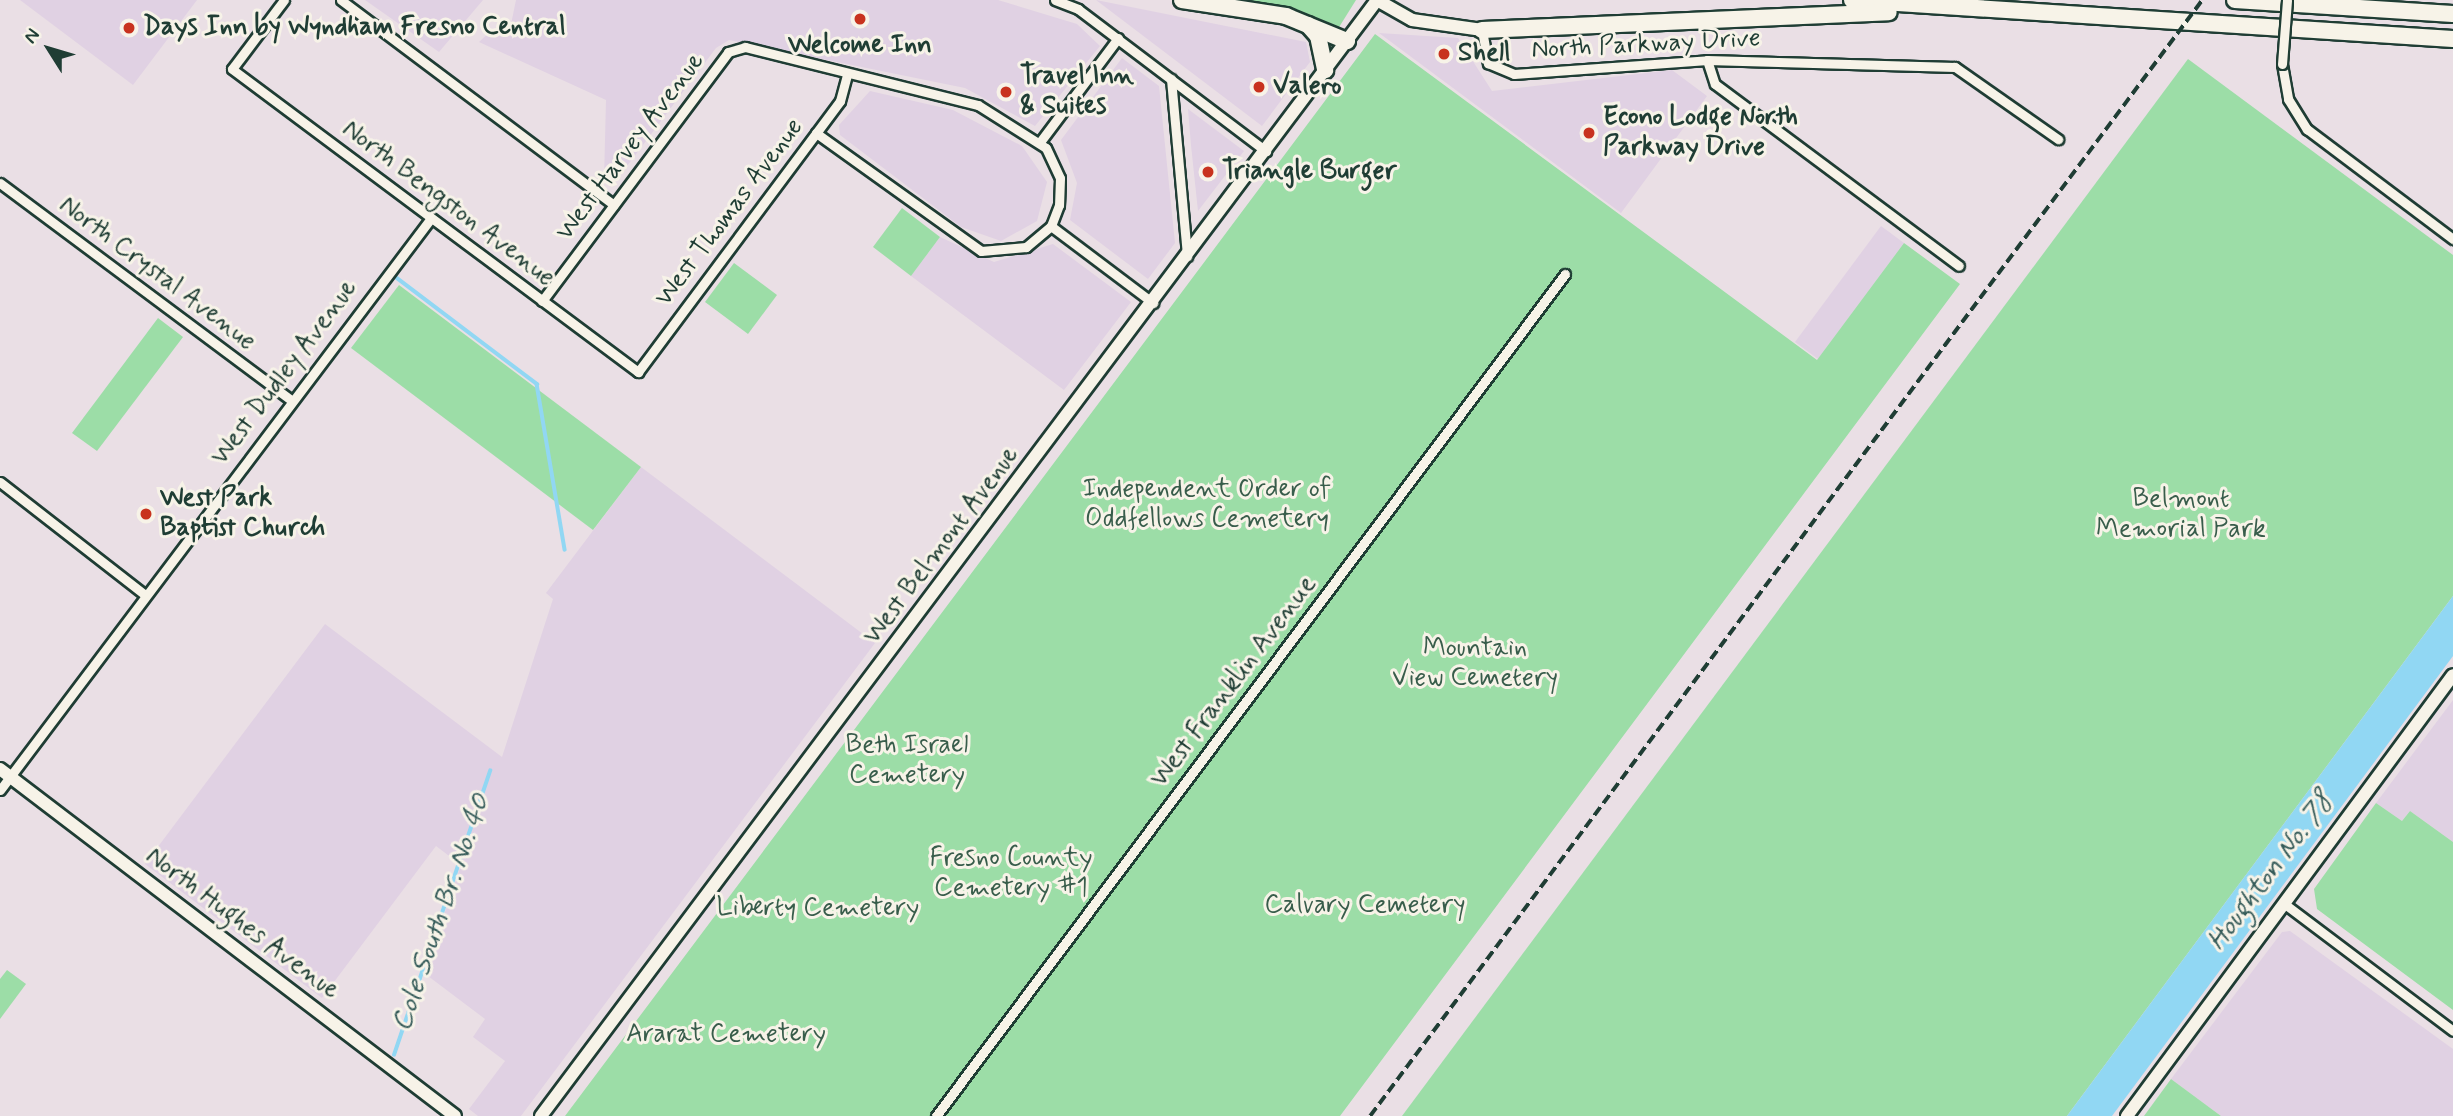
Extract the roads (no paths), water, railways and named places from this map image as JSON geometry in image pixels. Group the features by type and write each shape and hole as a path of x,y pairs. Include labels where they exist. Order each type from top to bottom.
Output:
{"highway":[{"path":"1182,0 1307,23 1347,41"},
{"path":"1852,0 2453,39"},
{"path":"2235,0 2453,13"},
{"path":"1482,30 1969,8"},
{"path":"1307,23 1318,36 1325,71"}],"main road":[{"path":"1377,0 1412,20 1482,30"},
{"name":"West Belmont Avenue","path":"541,1116 1187,258 1377,0"},
{"path":"2127,1116 2286,905 2453,676"},
{"name":"North Hughes Avenue","path":"5,773 455,1116"}],"street":[{"name":"North Bengston Avenue","path":"284,0 232,69 638,372"},
{"path":"341,0 614,205"},
{"path":"1055,0 1118,38 1266,151"},
{"path":"2287,0 2282,64 2288,99 2307,129 2453,239"},
{"name":"North Parkway Drive","path":"1482,30 1486,60 1502,73 1707,60 1955,67 2058,139"},
{"path":"1040,142 1118,38"},
{"name":"West Harvey Avenue","path":"542,301 728,52 745,47 847,75"},
{"path":"1707,60 1715,83 1959,266"},
{"path":"817,133 973,248 1016,250 1051,226 1060,178 1040,142 957,96 847,75"},
{"name":"West Thomas Avenue","path":"638,372 817,133 839,101 847,75"},
{"path":"1171,79 1187,258"},
{"name":"North Crystal Avenue","path":"0,183 290,399"},
{"name":"West Dudley Avenue","path":"0,790 5,773 145,595 290,399 431,218"},
{"path":"1051,226 1153,303"},
{"name":"West Franklin Avenue","path":"936,1116 1566,274"},
{"path":"0,482 145,595"},
{"path":"2286,905 2453,1031"}],"water":[{"name":"Houghton No. 78","path":"2453,596 2453,656 2112,1116 2067,1116"}],"waterway":[{"name":"Cole South Br. No. 40","path":"397,278 537,384 565,550"},
{"name":"Cole South Br. No. 40","path":"394,1055 490,771"}],"railway":[{"path":"1370,1116 2202,0"}],"place":[{"name":"Welcome Inn","path":"860,19"},
{"name":"Days Inn by Wyndham Fresno Central","path":"129,28"},
{"name":"Shell","path":"1444,54"},
{"name":"Valero","path":"1259,87"},
{"name":"Travel Inn & Suites","path":"1006,92"},
{"name":"Econo Lodge North Parkway Drive","path":"1589,133"},
{"name":"Triangle Burger","path":"1208,172"},
{"name":"West Park Baptist Church","path":"146,514"}],"park label":[{"name":"Independent Order of Oddfellows Cemetery","path":"1207,505"},
{"name":"Belmont Memorial Park","path":"2181,515"},
{"name":"Mountain View Cemetery","path":"1475,664"},
{"name":"Beth Israel Cemetery","path":"907,761"},
{"name":"Fresno County Cemetery #1","path":"1011,874"},
{"name":"Calvary Cemetery","path":"1365,906"},
{"name":"Liberty Cemetery","path":"818,909"},
{"name":"Ararat Cemetery","path":"726,1035"}]}
